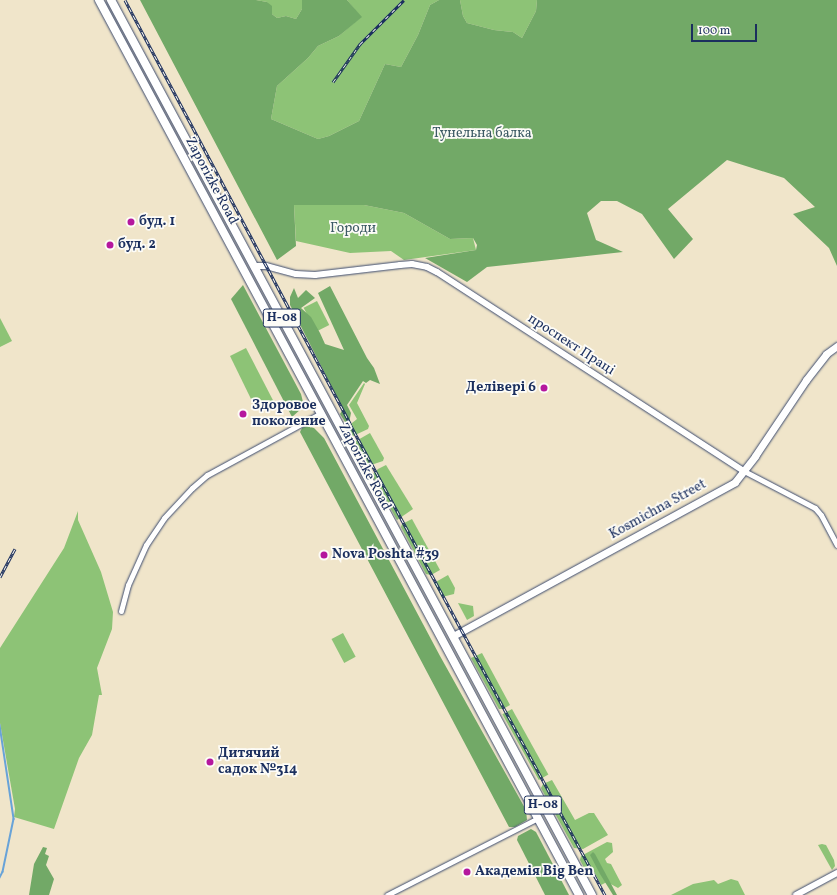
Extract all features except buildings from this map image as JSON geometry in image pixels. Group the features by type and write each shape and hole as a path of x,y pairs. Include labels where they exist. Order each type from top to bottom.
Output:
{"main road":[{"name":"Zaporizke Road","path":"99,0 538,818"},
{"name":"Zaporizke Road","path":"111,0 592,895"},
{"path":"244,272 254,266"},
{"name":"Kosmichna Street","path":"444,642 730,485 738,479 806,380 826,354 837,346"},
{"path":"321,413 330,408"},
{"name":"Н-08","path":"538,818 579,895"}],"street":[{"name":"проспект Праці","path":"254,266 266,266 296,274 315,275 412,264 427,267 437,272 744,471 815,508 837,545"},
{"path":"121,611 128,585 146,545 164,518 189,491 207,475 321,413"},
{"path":"387,895 538,818"},
{"path":"796,895 837,873"}],"green space":[{"name":"Тунельна балка","path":"140,0 256,0 267,2 272,6 272,14 277,18 286,16 296,19 302,9 302,0 347,0 362,17 339,36 318,46 308,58 277,86 271,119 318,139 329,136 359,121 385,64 401,67 418,35 430,5 439,0 460,0 463,16 467,23 494,30 513,32 522,38 536,11 537,0 837,0 837,266 829,248 793,214 815,207 784,178 727,160 668,209 693,239 674,259 642,214 617,201 601,201 587,213 596,240 623,252 487,267 467,282 425,258 476,250 477,245 473,238 450,239 404,213 364,205 294,205 296,246 277,260"},
{"path":"256,0 302,0 302,9 296,19 286,16 277,18 272,14 267,2"},
{"path":"347,0 439,0 430,5 418,35 401,67 385,64 359,121 329,136 318,139 271,119 277,86 308,58 318,46 339,36 361,17"},
{"path":"460,0 537,0 536,11 522,38 513,32 494,30 467,23 463,16"},
{"name":"Городи","path":"294,205 364,205 404,213 450,239 473,238 476,250 404,260 391,251 350,253 296,241"},
{"path":"243,285 301,394 303,402 301,409 292,417 231,299"},
{"path":"330,286 367,358 374,368 380,384 370,380 366,383 363,381 347,405 351,413 349,423 347,425 340,414 343,409 290,305 290,297 294,288 298,298 306,290 315,298 301,308 311,317 325,344 344,350 318,293"},
{"path":"317,301 329,325 316,332 304,308"},
{"path":"0,318 12,341 0,347"},
{"path":"246,348 277,408 251,399 230,356"},
{"path":"364,383 365,384 357,403 369,426 368,429 353,436 347,427 357,419 349,405"},
{"path":"306,426 314,428 324,438 440,656 526,810 527,820 515,827 509,827 300,432 302,428"},
{"path":"370,433 384,458 383,461 366,465 356,446 356,441"},
{"path":"386,465 413,509 397,520 372,475 378,469"},
{"path":"78,511 78,520 101,572 113,612 112,629 97,668 102,695 99,695 92,735 79,758 54,829 14,817 15,809 0,723 0,648 64,548"},
{"path":"412,519 440,570 431,575 426,574 401,527 402,524"},
{"path":"448,575 455,588 454,594 442,597 434,583"},
{"path":"458,603 473,606 474,616 467,620"},
{"path":"343,633 356,657 344,663 332,639"},
{"path":"482,653 510,705 503,709 499,709 471,658"},
{"path":"512,709 548,775 539,780 502,714"},
{"path":"552,780 575,820 589,813 594,813 608,835 583,849 574,848 541,788 543,784"},
{"path":"531,829 536,832 569,895 545,895 517,840 518,836"},
{"path":"607,842 612,843 613,852 605,859 607,863 611,864 622,885 618,888 607,882 601,885 593,870 587,873 580,860 581,856"},
{"path":"818,845 826,845 834,860 835,866 832,870"},
{"path":"43,847 47,848 45,854 49,856 46,865 54,879 49,895 29,895 34,864"},
{"path":"593,852 617,895 613,895 600,874 590,855"},
{"path":"731,879 738,881 745,895 671,895 693,884 714,880 718,884"}],"waterway":[{"path":"0,725 14,819 3,872 0,878"}],"railway":[{"path":"125,0 350,424 605,895"},
{"path":"333,82 360,44 404,0"},
{"path":"0,577 15,549"}],"place":[{"name":"буд. 1","path":"131,222"},
{"name":"буд. 2","path":"110,245"},
{"name":"Делівері 6","path":"544,388"},
{"name":"Здоровое поколение","path":"243,414"},
{"name":"Nova Poshta #39","path":"324,555"},
{"name":"Дитячий садок №314","path":"210,762"},
{"name":"Академія Big Ben","path":"467,872"}]}
